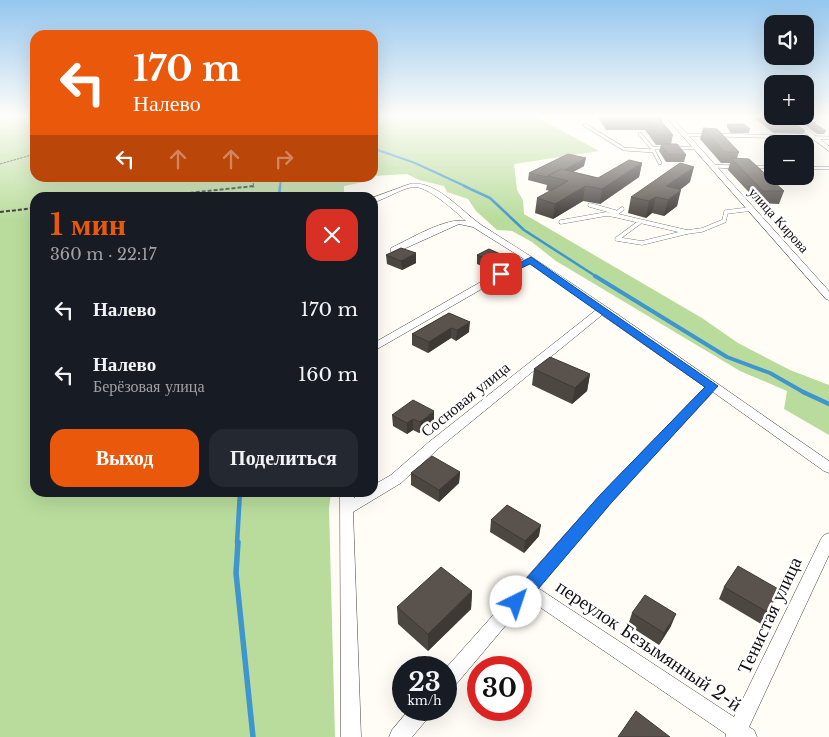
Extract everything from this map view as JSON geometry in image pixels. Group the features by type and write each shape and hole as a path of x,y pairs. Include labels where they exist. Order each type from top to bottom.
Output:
{"street":[{"name":"улица Кирова","path":"699,151 829,296"},
{"path":"378,199 412,185 422,185 452,205 475,225 531,260 829,468"},
{"path":"394,250 448,224 458,222 475,225"},
{"path":"378,346 517,265 531,260"},
{"name":"Сосновая улица","path":"378,487 396,479 434,445 602,310"},
{"path":"457,669 606,498 712,386"},
{"path":"346,501 351,737"},
{"name":"Тенистая улица","path":"740,735 829,539"},
{"name":"переулок Безымянный 2-й","path":"527,589 740,735"},
{"path":"399,737 413,721"}],"lane":[{"path":"654,151 660,163"},
{"path":"712,166 738,167"},
{"path":"747,167 764,167"},
{"path":"814,168 829,168"},
{"path":"590,205 640,222"},
{"path":"561,222 616,214 622,209"},
{"path":"687,232 643,220 617,239 626,243 668,237 715,226 724,222 726,212 751,209"}],"path":[{"path":"0,164 30,155"},
{"path":"203,192 254,187 253,182"},
{"path":"0,212 30,209"}],"green space":[{"path":"0,151 30,151 30,182 363,182 344,186 344,192 30,192 30,497 330,497 329,508 335,737 0,737"},
{"path":"378,151 596,151 514,164 517,190 523,200 524,214 702,318 738,343 790,370 829,385 829,435 784,409 787,391 740,371 556,261 532,242 512,231 497,230 476,211 468,199 447,192 444,186 419,180 407,174 378,176"}],"building":[{"path":"666,151 683,151 686,155 668,154"},
{"path":"568,154 586,158 548,177 529,173"},
{"path":"731,158 749,159 764,173 764,185 777,185 784,191 763,191"},
{"path":"629,160 642,163 602,189 585,186 555,204 537,198 568,181 548,176 561,169 598,178"},
{"path":"680,163 694,167 666,186 681,190 668,200 656,197 649,201 631,197"},
{"path":"401,248 416,253 401,261 386,255"},
{"path":"489,249 505,256 494,262 477,255"},
{"path":"449,313 470,322 457,330 451,328 429,342 412,334"},
{"path":"550,357 590,374 575,388 534,369"},
{"path":"413,400 434,411 420,422 413,419 407,423 392,415"},
{"path":"432,456 460,472 439,490 411,473"},
{"path":"507,505 541,525 525,541 491,520"},
{"path":"738,566 780,590 767,612 724,587"},
{"path":"441,567 472,591 428,634 397,607"},
{"path":"645,595 676,614 664,633 632,613"},
{"path":"636,711 670,737 618,737"}],"waterway":[{"path":"382,151 415,163 467,187"},
{"path":"280,187 281,182"},
{"path":"280,186 280,192"},
{"path":"464,186 490,198 524,230 597,277"},
{"path":"595,276 727,357 770,373 804,393"},
{"path":"804,393 829,404"},
{"path":"237,543 240,497"},
{"path":"238,542 236,573 253,737"}],"route":[{"path":"501,274 531,260 712,386 606,498 516,602"}]}
